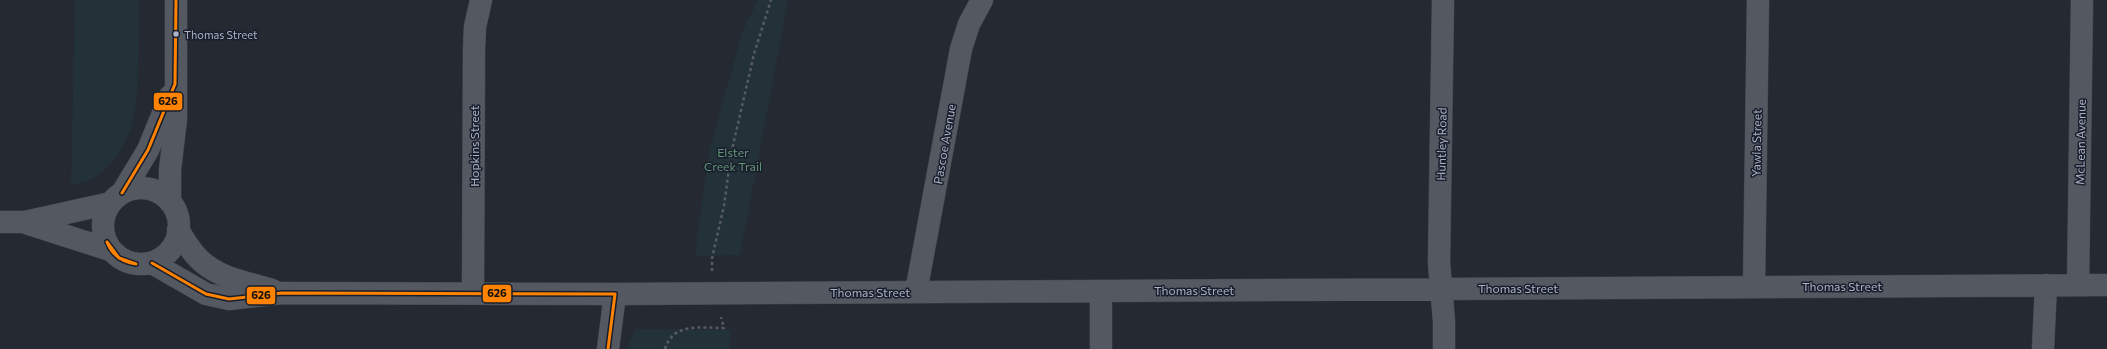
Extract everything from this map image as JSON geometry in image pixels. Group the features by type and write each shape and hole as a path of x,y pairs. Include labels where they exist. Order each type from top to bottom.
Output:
{"street":[{"path":"25,222 110,250 119,258 129,263 152,263 162,258 170,250 176,240 178,230 178,220 170,202 170,170 176,119 174,84 176,0"},
{"name":"Hopkins Street","path":"473,293 474,49 475,27 481,0"},
{"name":"Pascoe Avenue","path":"916,292 961,49 969,24 982,0"},
{"name":"Huntley Road","path":"1443,0 1439,263 1442,289 1444,349"},
{"name":"Yawla Street","path":"1754,286 1758,0"},
{"name":"McLean Avenue","path":"2078,284 2082,0"},
{"path":"110,250 105,239 102,226 105,213 148,150 174,84"},
{"path":"0,222 25,222 116,198 142,188 162,195 170,202"},
{"name":"Thomas Street","path":"178,230 196,257 211,270 223,276 282,293"},
{"name":"Thomas Street","path":"152,263 206,294 229,298 282,293 615,294 2107,284"},
{"path":"2043,349 2046,285"},
{"path":"1101,290 1101,349"},
{"path":"608,349 615,294"}],"path":[{"path":"711,268 724,206 731,154 754,54 771,0"},
{"path":"665,349 670,338 678,330 687,327 724,328 722,319"}],"green space":[{"path":"75,0 139,0 138,64 136,105 134,117 126,140 110,164 102,172 88,181 71,185"},
{"name":"Elster Creek Trail","path":"758,0 788,0 740,255 695,256 709,152 743,30"},
{"path":"635,329 731,330 729,349 627,349"}],"transit line":[{"name":"626","path":"122,193 148,150 175,84 176,0"},
{"name":"626","path":"107,242 119,258 136,264"},
{"name":"626","path":"107,242 109,247 118,257 126,262 136,264"},
{"name":"626","path":"152,263 206,294 229,299 282,293 615,294"},
{"name":"626","path":"608,349 615,294"}],"place":[{"name":"Thomas Street","path":"176,34"}]}
